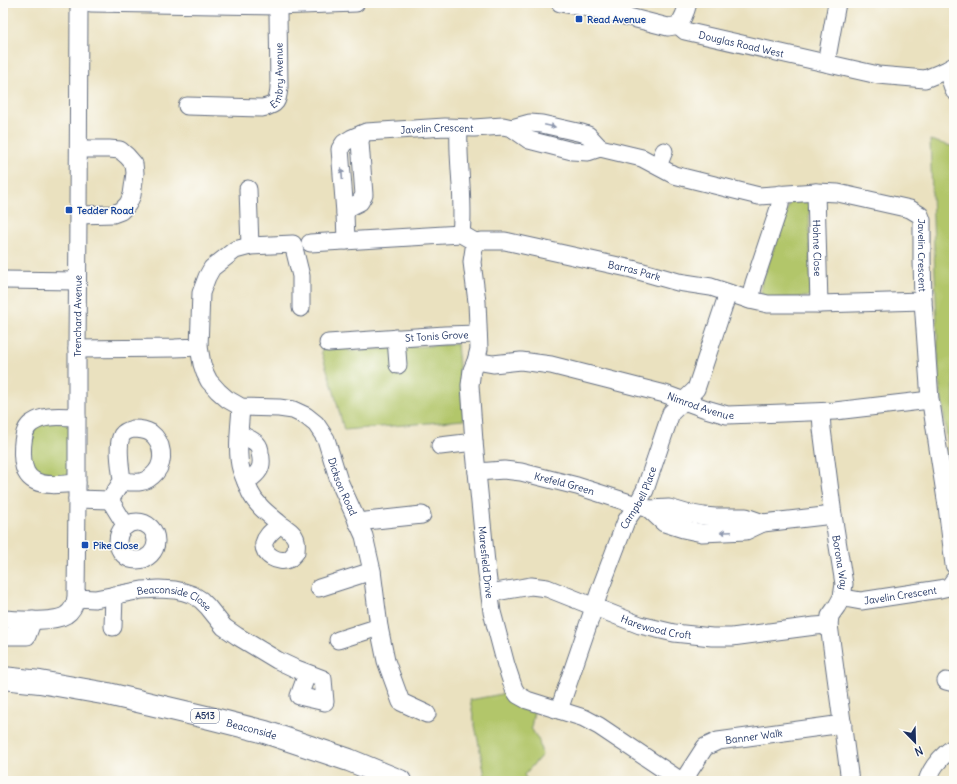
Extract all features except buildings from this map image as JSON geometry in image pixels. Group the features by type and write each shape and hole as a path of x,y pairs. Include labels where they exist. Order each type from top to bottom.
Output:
{"highway":[{"name":"Beaconside","path":"3,678 40,682 108,694 258,730 349,760 400,781"}],"street":[{"name":"Trenchard Avenue","path":"76,601 80,3"},
{"path":"91,3 356,3"},
{"path":"560,3 605,11 668,27 674,26 682,20 688,3"},
{"path":"826,63 837,3"},
{"name":"Embry Avenue","path":"187,106 262,108 275,103 279,98 279,87 278,13 275,4"},
{"name":"Douglas Road West","path":"678,24 685,31 878,76 925,79 950,68"},
{"path":"950,68 954,91"},
{"name":"Javelin Crescent","path":"346,241 345,213 350,207 360,202 364,195 360,142 362,134 366,132 385,130 503,126 512,128 528,140 572,151 588,152 600,148 642,158 661,158 674,175 759,196 816,192 838,193 910,209 920,215 922,220 923,301 930,400 947,506 954,565"},
{"name":"Maresfield Drive","path":"459,128 458,144 462,225 468,238 477,302 478,349 476,361 472,370 470,385 474,442 492,612 514,689 518,695 527,700 584,718 682,781"},
{"path":"78,215 113,214 121,211 128,204 132,195 135,173 134,164 120,150 79,149"},
{"path":"248,189 250,246"},
{"name":"Hohne Close","path":"816,192 819,304"},
{"path":"750,300 754,283 780,205 780,194"},
{"name":"Barras Park","path":"301,244 386,238 468,238 483,241 504,241 632,269 678,282 711,287 750,300 768,304 923,301"},
{"path":"280,524 256,503 240,468 239,454 241,407 227,399 218,391 205,373 199,347 201,293 212,268 235,250 250,246 301,244 301,308"},
{"path":"3,280 77,281"},
{"name":"Campbell Place","path":"559,710 594,607 626,521 643,507 645,490 671,413 696,389 728,293"},
{"name":"St Tonis Grove","path":"328,343 478,334"},
{"name":"St Tonis Grove","path":"396,338 398,365"},
{"path":"77,349 199,347"},
{"name":"Nimrod Avenue","path":"476,361 493,364 521,361 551,365 665,394 727,415 821,412 930,400"},
{"name":"Dickson Road","path":"241,407 293,410 306,416 316,424 326,439 339,481 364,536 372,571 379,627 386,661 401,702 428,714"},
{"name":"Borona Way","path":"821,412 833,514 844,584 842,597 830,616 829,625"},
{"path":"77,417 49,416 39,418 30,424 25,432 23,440 24,466 27,474 33,480 42,484 52,484 110,500 126,526"},
{"path":"440,446 474,442"},
{"name":"Krefeld Green","path":"477,472 504,470 520,472 577,486 643,507 670,508 686,513 704,516 746,517 763,523 833,514"},
{"path":"110,500 122,480"},
{"path":"357,522 422,514"},
{"path":"319,588 372,571"},
{"name":"Javelin Crescent","path":"842,597 850,600 861,601 940,590 949,587 954,580"},
{"name":"Harewood Croft","path":"490,593 531,586 547,588 640,625 674,633 712,637 732,637 829,625"},
{"name":"Beaconside Close","path":"76,601 142,590 159,589 184,592 201,600 208,607 226,634 307,674"},
{"path":"113,627 114,595"},
{"path":"3,620 59,618 68,614 76,601"},
{"path":"3,636 27,636 33,620"},
{"path":"829,625 850,781"},
{"path":"338,640 379,627"},
{"name":"Banner Walk","path":"682,781 706,747 718,741 843,724"},
{"path":"927,781 941,757 954,747"}],"green space":[{"path":"930,140 954,147 954,488 939,380"},
{"path":"809,201 811,294 807,297 764,299 761,294 761,284 790,202"},
{"path":"457,344 464,420 344,430 321,351 332,347 349,346 349,351"},
{"path":"66,422 72,431 68,478 41,478 29,468 30,436 38,423"},
{"path":"507,693 513,703 534,711 531,728 539,741 542,755 524,775 528,781 486,781 470,700"}],"place":[{"name":"Read Avenue","path":"579,19"},
{"name":"Tedder Road","path":"69,210"},
{"name":"Pike Close","path":"85,545"}]}
